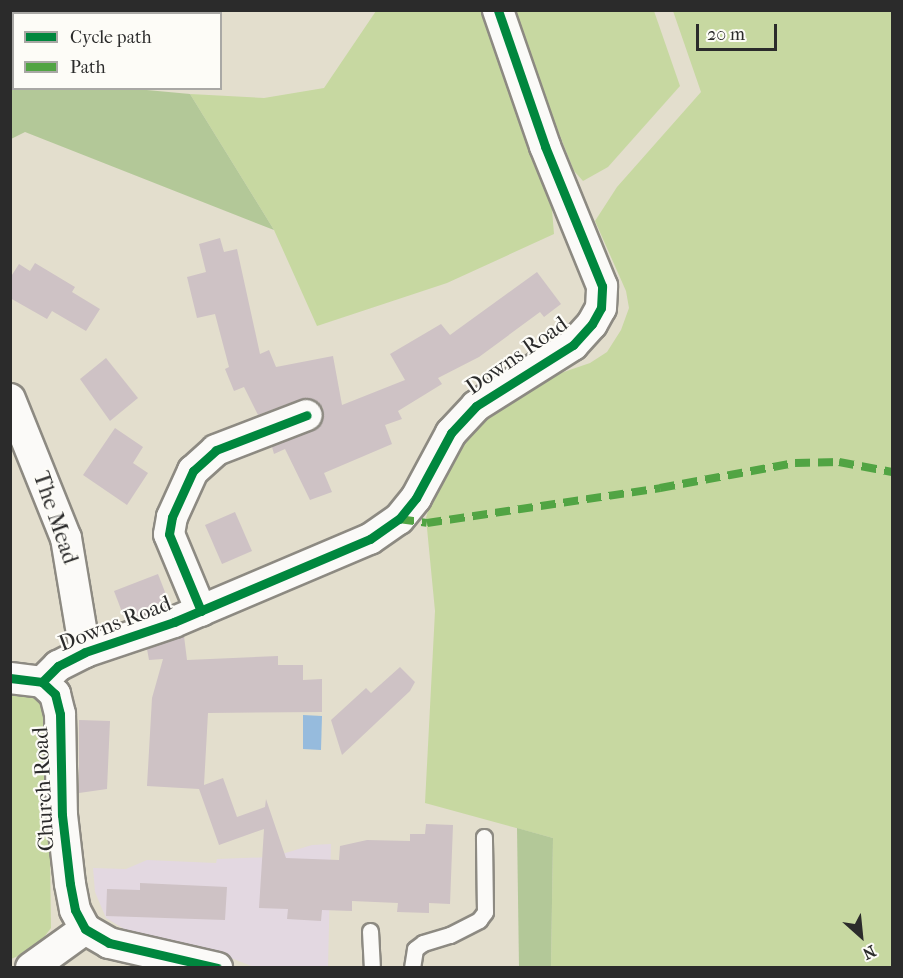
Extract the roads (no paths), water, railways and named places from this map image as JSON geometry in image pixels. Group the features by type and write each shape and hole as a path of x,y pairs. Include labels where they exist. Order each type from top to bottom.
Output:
{"street":[{"name":"Downs Road","path":"42,682 58,666 86,652 201,611 370,539 399,519 416,498 451,433 476,406 573,345 601,308 602,286 545,146 498,10"},
{"path":"201,611 169,534 172,517 193,471 216,450 307,415"},
{"name":"The Mead","path":"13,416 66,538 86,652"},
{"path":"10,678 42,682"},
{"name":"Church Road","path":"42,682 55,694 60,714 62,815 75,910 85,929"},
{"path":"31,968 85,929 109,943 217,968"}],"lane":[{"path":"412,968 415,949 423,943 450,935 479,920 485,912 484,837"},
{"path":"370,932 372,968"}],"water":[{"path":"303,715 322,716 321,750 303,749"}]}
